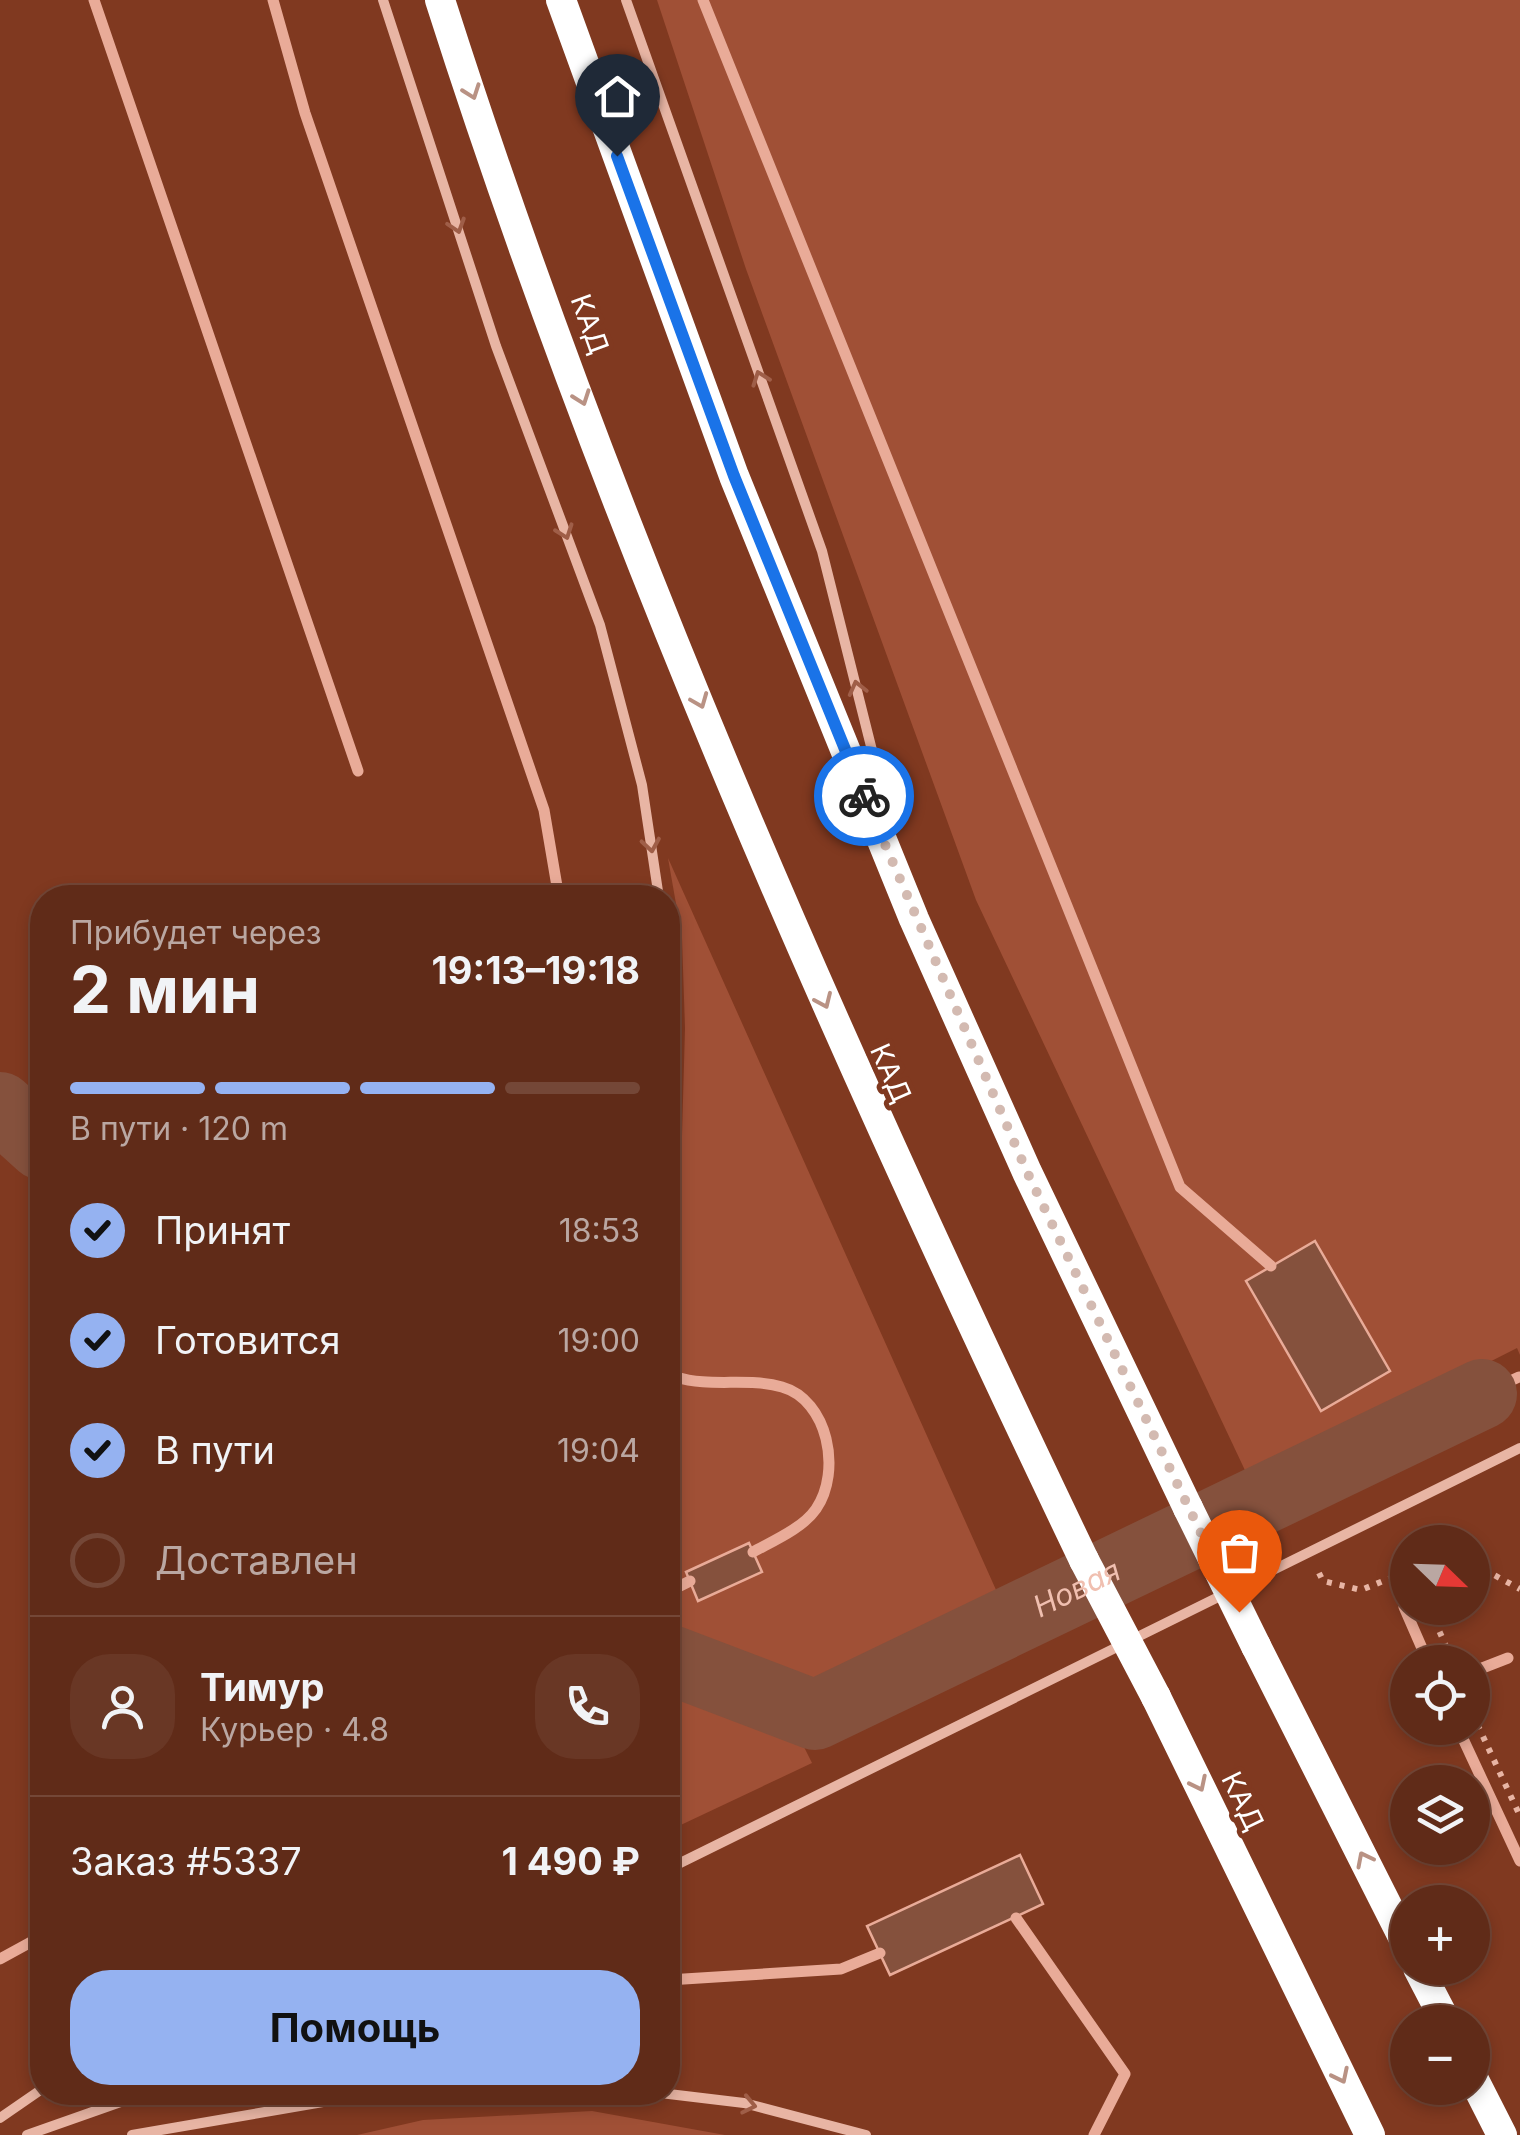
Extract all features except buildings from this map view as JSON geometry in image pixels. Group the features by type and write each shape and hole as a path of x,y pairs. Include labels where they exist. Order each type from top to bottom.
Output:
{"highway":[{"name":"КАД","path":"440,0 625,518 802,952 919,1216 1084,1560 1156,1696 1370,2135"},
{"path":"561,0 734,476 914,919 1027,1172 1188,1508 1390,1910"},
{"path":"1487,2105 1502,2135"}],"street":[{"path":"383,0 496,346 600,625 642,786 657,885"},
{"path":"626,0 822,551 914,919"},
{"path":"680,1863 1520,1448"},
{"path":"680,2095 744,2103 866,2135"},
{"path":"0,2118 30,2097"},
{"path":"27,2135 112,2105"},
{"path":"132,2135 306,2105"}],"path":[{"path":"1308,1552 1323,1581 1360,1590 1390,1578"},
{"path":"1490,1572 1520,1588"},
{"path":"1487,1745 1520,1816"}],"shaded area":[{"path":"657,0 1520,0 1520,1355 1517,1348 1251,1483 976,900 746,269"},
{"path":"668,858 1001,1601 818,1696 680,1648 680,1153 685,1028 680,885 673,885"},
{"path":"1315,1241 1390,1371 1321,1411 1246,1281"},
{"path":"749,1543 762,1572 698,1601 686,1572"},
{"path":"680,1686 802,1743 812,1763 680,1825"},
{"path":"1020,1855 1043,1904 890,1975 867,1926"},
{"path":"592,2111 725,2135 357,2135 423,2120"}],"waterway":[{"path":"94,0 358,771"},
{"path":"273,0 305,113 544,810 557,885"},
{"path":"703,0 1180,1187 1271,1266"},
{"name":"Новая","path":"0,1107 30,1134"},
{"path":"1482,1394 1519,1377"},
{"path":"680,1378 782,1387 798,1394 820,1421 829,1457 824,1493 816,1509 796,1528 753,1552"},
{"name":"Новая","path":"680,1664 815,1715 1482,1394"},
{"path":"680,1586 690,1581"},
{"path":"1412,1625 1421,1645"},
{"path":"1490,1665 1508,1658"},
{"path":"1466,1745 1520,1861"},
{"path":"1016,1918 1125,2074 1094,2135"},
{"path":"0,1959 30,1943"},
{"path":"680,1979 841,1969 880,1953"}],"way so far":[{"path":"864,796 914,919 1027,1172 1239,1612"}],"route":[{"path":"617,156 734,476 864,796"}]}
